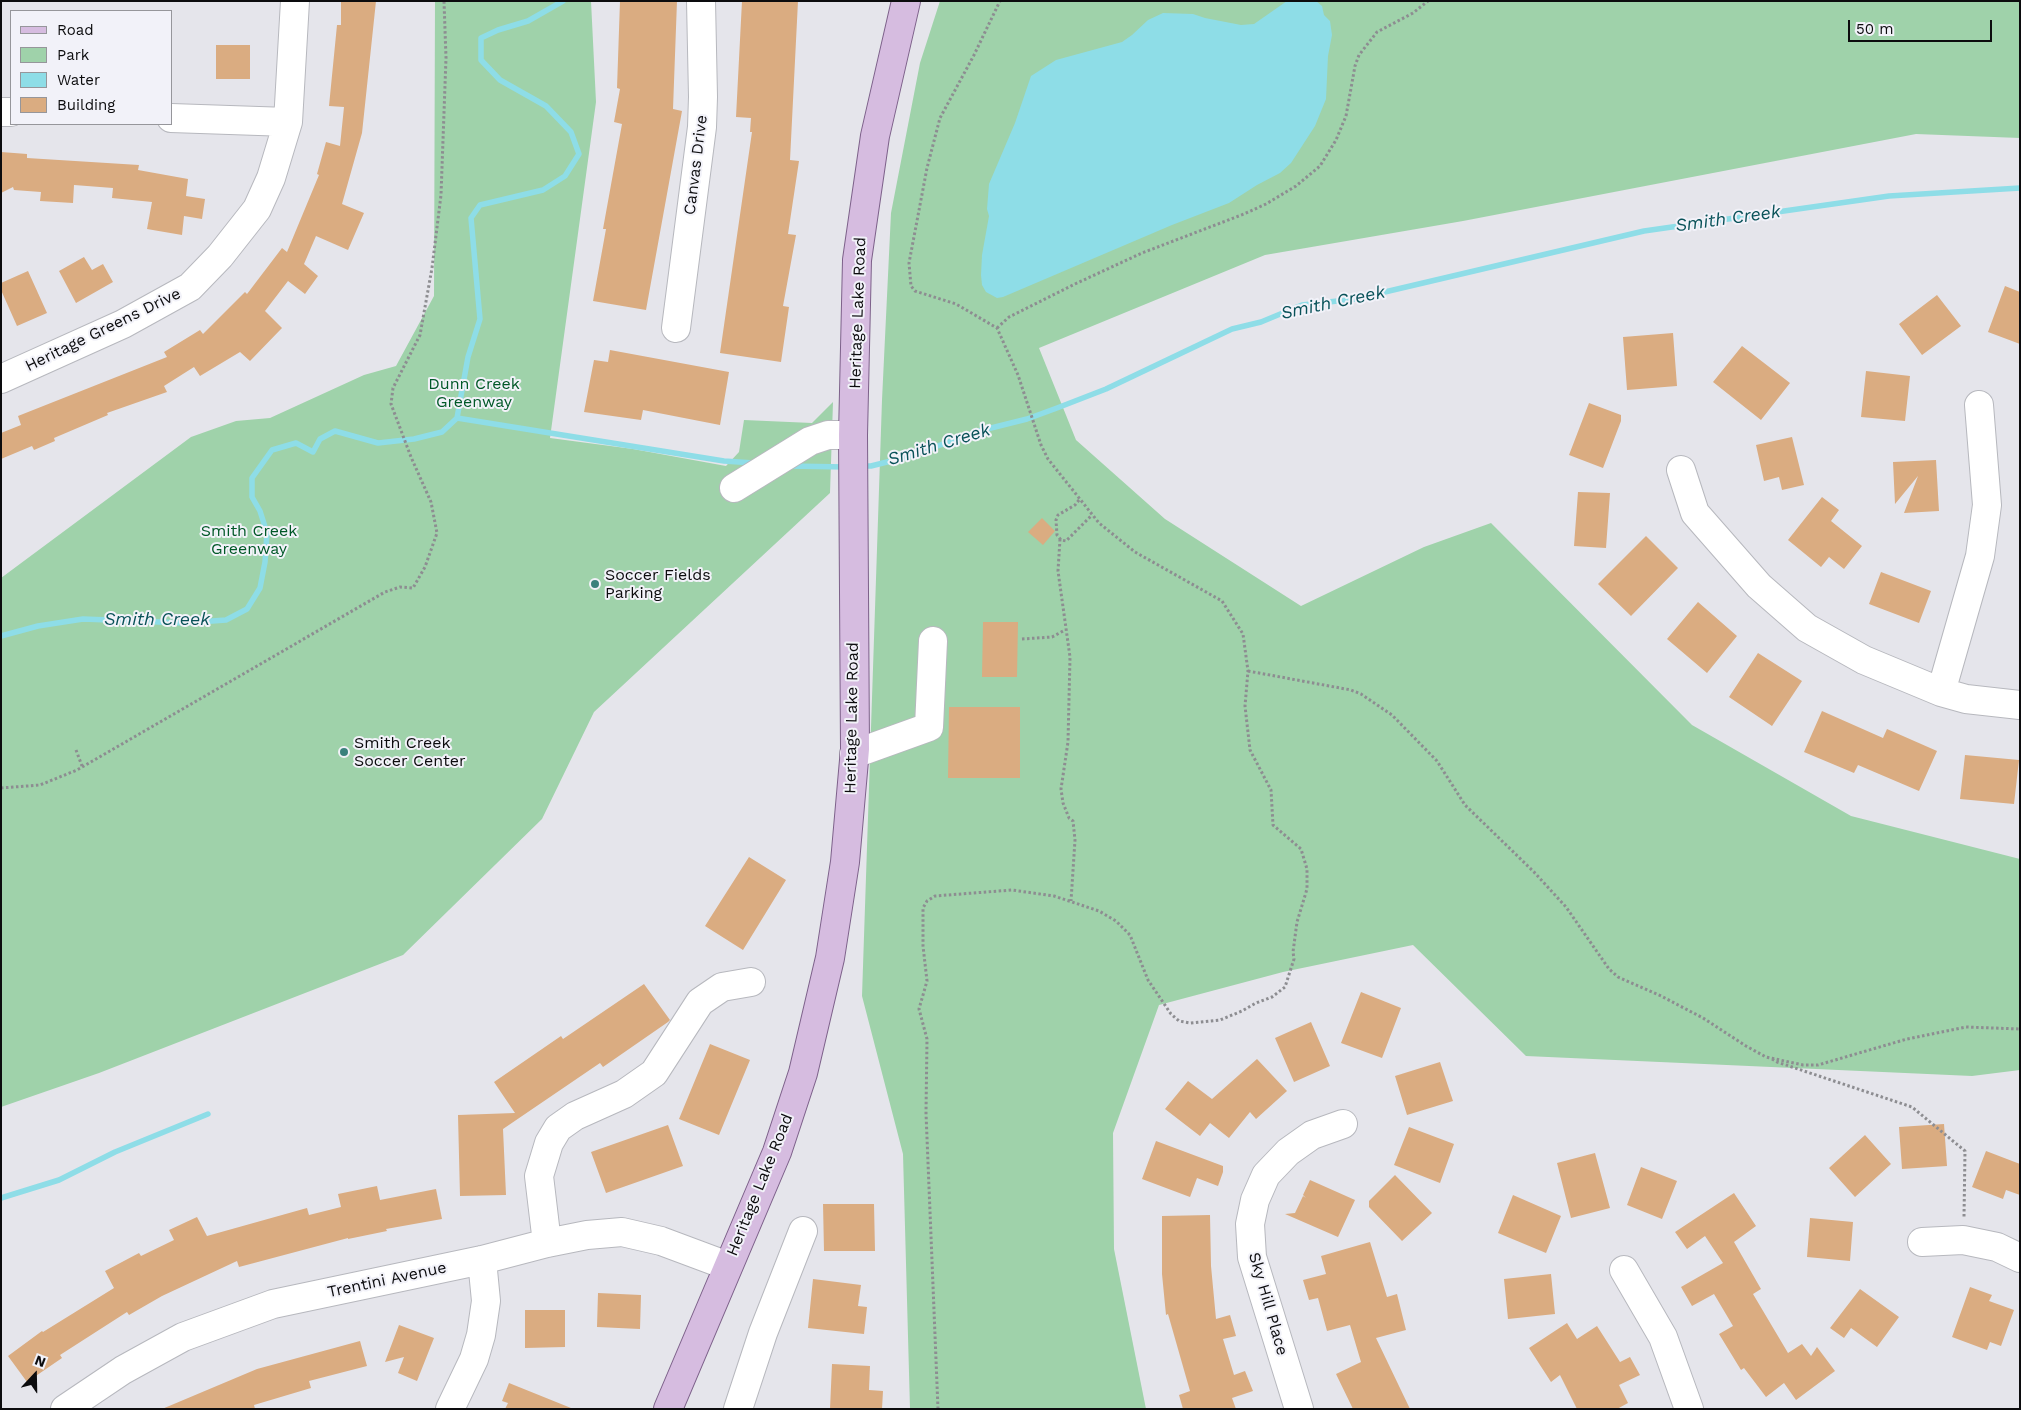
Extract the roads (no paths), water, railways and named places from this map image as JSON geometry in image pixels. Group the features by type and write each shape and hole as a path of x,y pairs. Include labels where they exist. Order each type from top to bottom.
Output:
{"main road":[{"name":"Heritage Lake Road","path":"668,1409 777,1152 803,1073 830,958 845,862 854,754 853,435 857,260 875,136 906,1"}],"street":[{"name":"Heritage Greens Drive","path":"1,378 123,324 190,287 220,256 258,208 271,178 288,122 295,1"},
{"name":"Canvas Drive","path":"676,328 702,128 701,1"},
{"path":"172,118 288,122"},
{"path":"1941,692 1980,556 1987,505 1979,405"},
{"path":"734,488 810,440 828,435 853,435"},
{"path":"1681,470 1696,513 1759,586 1807,628 1864,660 1941,692 1966,699 2020,705"},
{"path":"854,754 929,727 933,641"},
{"path":"547,1243 539,1176 549,1143 558,1128 575,1116 624,1094 654,1073 700,1002 722,987 751,982"},
{"name":"Sky Hill Place","path":"1299,1409 1252,1257 1250,1224 1255,1200 1266,1175 1288,1152 1312,1135 1343,1124"},
{"path":"738,1409 763,1333 803,1230"},
{"name":"Trentini Avenue","path":"65,1409 123,1370 183,1337 273,1304 482,1260 547,1243 587,1235 622,1232 661,1241 728,1266"},
{"path":"1922,1242 1963,1240 1996,1248 2020,1258"},
{"path":"450,1409 474,1359 481,1335 486,1301 482,1260"},
{"path":"1624,1270 1663,1337 1689,1409"}],"water":[{"path":"1287,1 1316,1 1322,6 1324,15 1330,21 1332,35 1328,56 1326,99 1315,126 1291,163 1280,173 1229,203 1172,225 1003,297 997,298 986,292 982,285 981,275 982,255 989,216 987,209 989,184 1015,123 1031,76 1056,60 1122,42 1148,20 1163,13 1193,14 1241,25 1254,24"}],"waterway":[{"path":"457,418 468,357 480,319 471,218 480,205 543,190 565,176 579,154 571,132 546,106 500,80 481,60 481,38 498,30 528,21 563,1"},
{"name":"Smith Creek","path":"861,466 871,466 907,457 979,431 1027,419 1106,389 1232,329 1261,322 1302,305 1355,299 1644,231 1889,196 2020,188"},
{"name":"Smith Creek","path":"1,636 38,626 83,619 185,623 226,620 247,609 260,588 265,562 267,533 260,511 252,497 252,478 272,450 296,443 313,452 320,439 335,431 378,443 414,439 442,432 457,418 724,461 754,463"},
{"name":"Smith Creek","path":"788,466 846,467"},
{"path":"1,1198 59,1180 115,1152 208,1114"}],"place":[{"name":"Soccer Fields Parking","path":"595,584"},
{"name":"Smith Creek Soccer Center","path":"344,752"}],"park label":[{"name":"Dunn Creek Greenway","path":"474,393"},
{"name":"Smith Creek Greenway","path":"249,540"}]}
